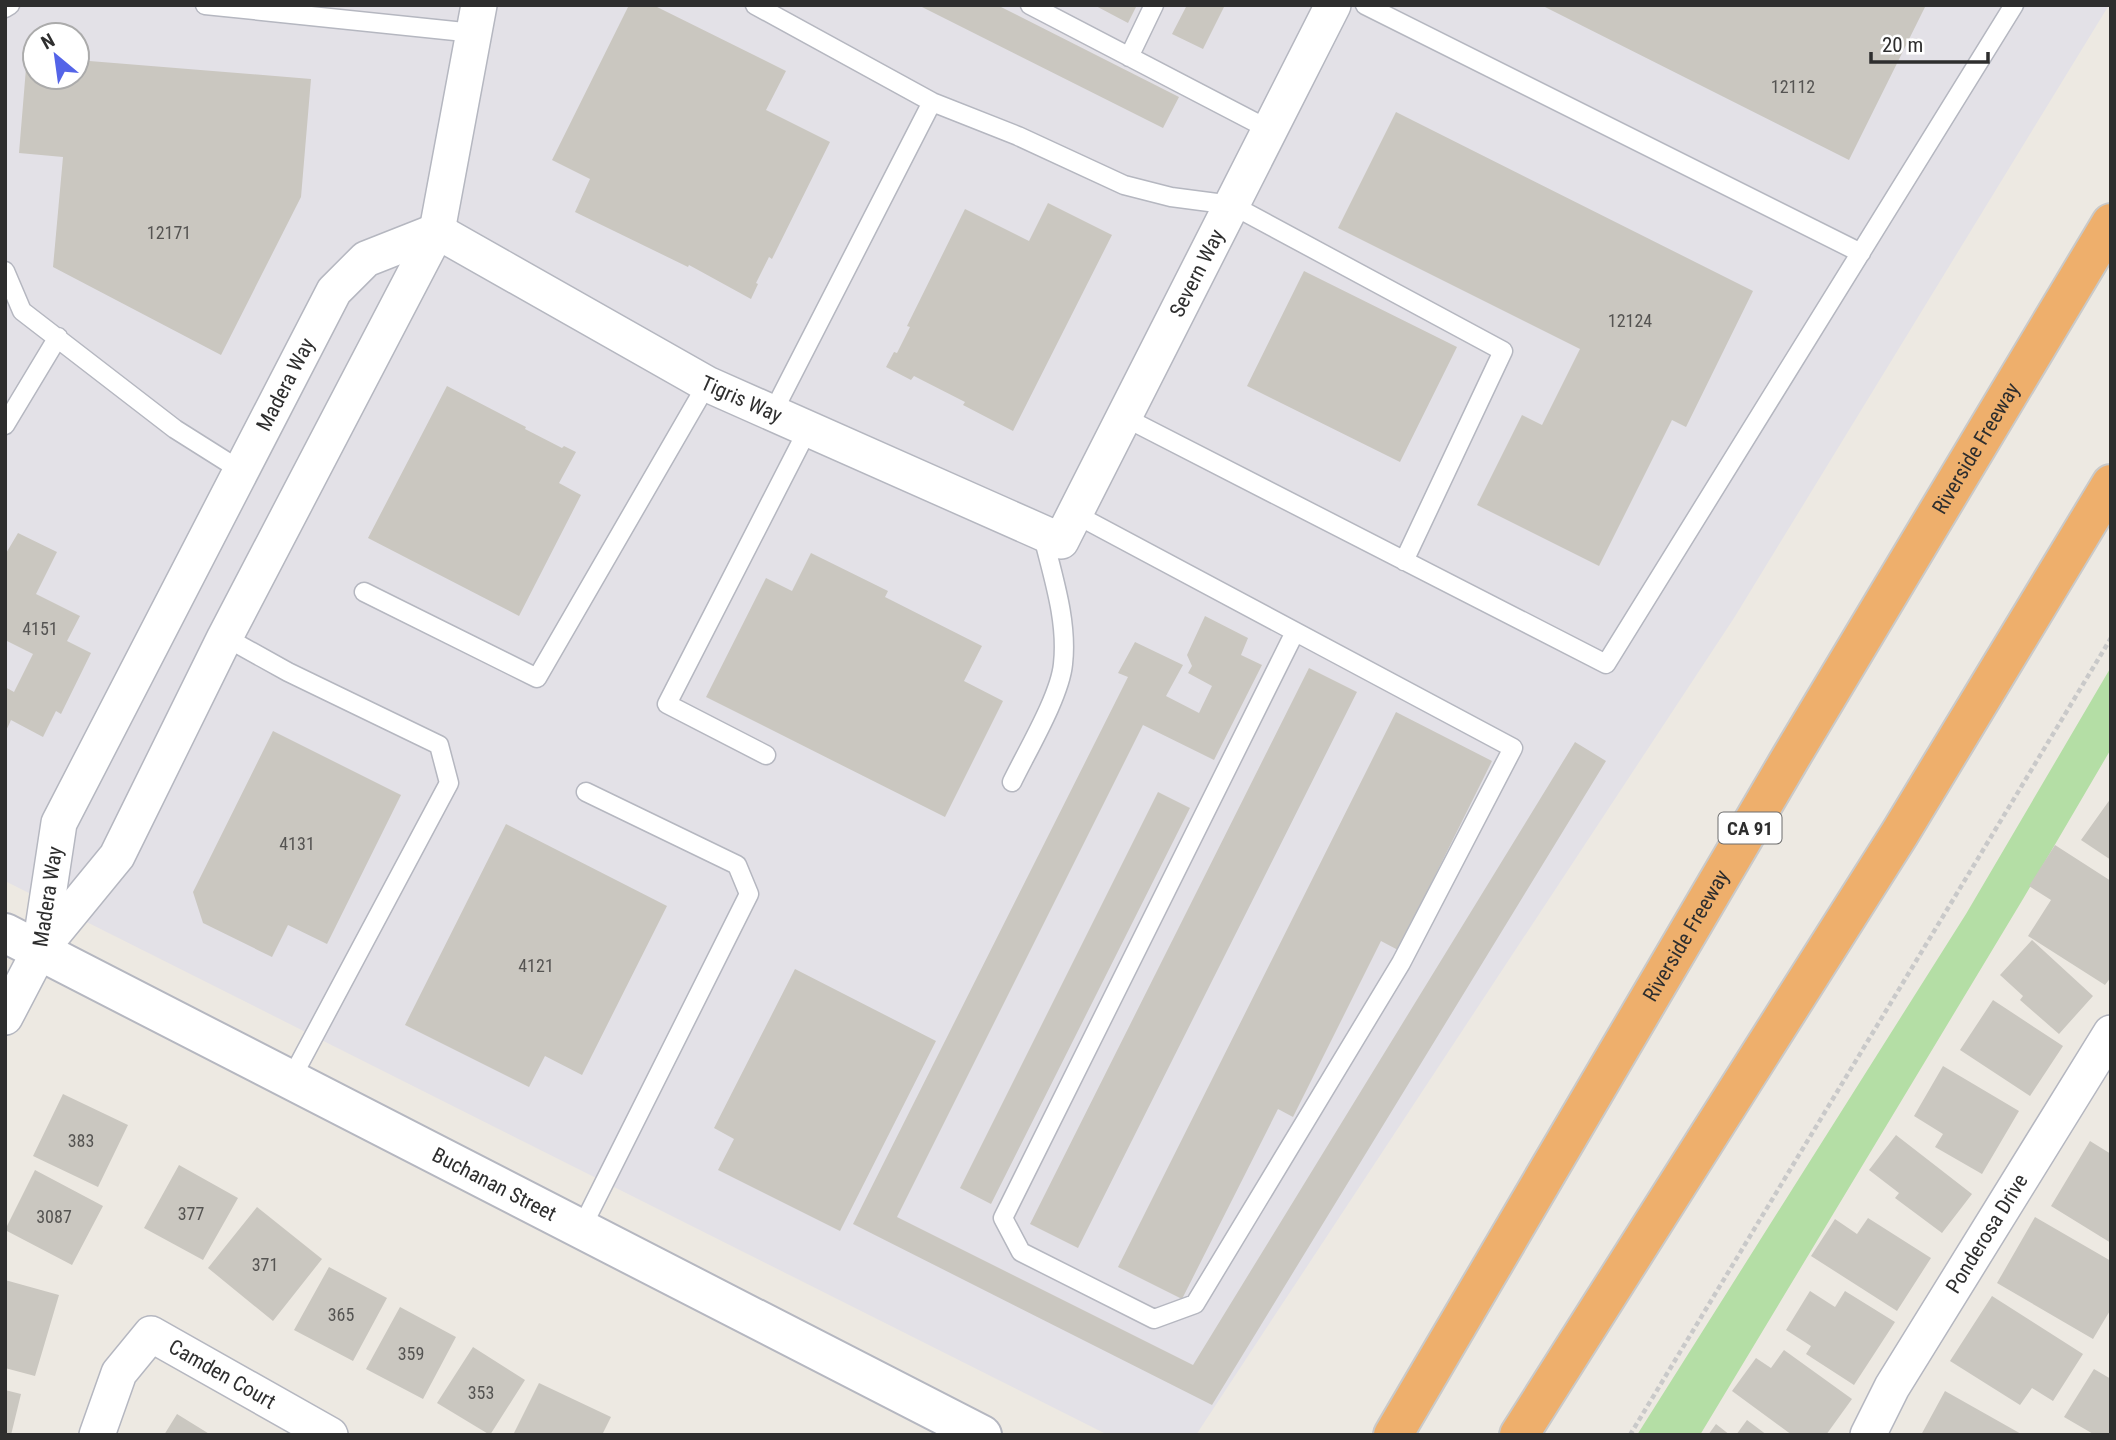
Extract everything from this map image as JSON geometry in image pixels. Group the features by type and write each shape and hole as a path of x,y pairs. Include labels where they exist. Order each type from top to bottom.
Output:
{"highway":[{"name":"Riverside Freeway","path":"1393,1435 1791,757 2111,223"},
{"path":"1519,1435 1900,833 2111,484"}],"street":[{"name":"Severn Way","path":"1059,529 1124,417 1333,5"},
{"name":"Madera Way","path":"40,950 117,856 225,637 437,231 477,19"},
{"name":"Madera Way","path":"40,950 59,822 334,291 366,259 437,231"},
{"name":"Tigris Way","path":"437,231 707,384 808,429 1059,529"},
{"name":"Buchanan Street","path":"5,933 982,1435"},
{"path":"5,1017 40,950"},
{"name":"Ponderosa Drive","path":"1868,1435 1892,1387 2111,1033"},
{"name":"Camden Court","path":"97,1435 119,1373 151,1334 330,1435"}],"lane":[{"path":"5,8 10,5"},
{"path":"205,5 477,19"},
{"path":"755,5 932,102 1018,136 1124,185 1171,197 1232,205 1503,351 1404,561"},
{"path":"1030,5 1270,130"},
{"path":"1129,57 1154,5"},
{"path":"1365,5 1861,253"},
{"path":"1124,417 1606,664 2014,5"},
{"path":"772,414 932,102"},
{"path":"5,271 22,311 175,429 240,470"},
{"path":"5,425 58,337"},
{"path":"364,592 537,678 707,384"},
{"path":"766,755 667,704 808,429"},
{"path":"1012,782 1056,691 1063,666 1059,529 1296,632 1513,748 1401,963 1195,1304 1154,1319 1021,1252 1003,1218 1296,632"},
{"path":"225,637 288,672 439,745 449,783 291,1079"},
{"path":"582,1229 749,894 737,865 586,792"}],"path":[{"path":"1630,1435 2111,638"}],"shaded area":[{"path":"5,5 2109,5 1734,618 1196,1435 1108,1435 5,881"}],"green space":[{"path":"2111,667 2111,749 1700,1435 1637,1435 1966,914"}],"building":[{"path":"629,5 653,5 786,71 766,110 830,142 772,259 769,257 751,299 689,265 688,267 575,212 590,179 552,160"},
{"path":"918,5 997,5 1179,97 1163,128"},
{"path":"1094,5 1137,5 1128,23"},
{"path":"1187,5 1225,5 1203,49 1172,34"},
{"path":"1541,5 1926,5 1849,160"},
{"path":"91,61 311,79 301,197 221,355 53,267 63,157 19,153 24,91 91,91"},
{"path":"1396,112 1753,291 1686,427 1672,420 1599,566 1477,505 1522,415 1542,425 1580,349 1338,228"},
{"path":"1048,203 1112,235 1013,431 914,376 911,380 886,367 894,352 897,353 910,327 907,326 965,209 1029,241"},
{"path":"1304,271 1457,347 1400,462 1247,386"},
{"path":"447,386 562,448 564,446 576,452 559,483 581,495 519,616 368,538"},
{"path":"18,533 57,552 36,594 80,616 67,641 91,653 61,714 56,711 43,737 11,720 5,733 5,687 14,692 33,654 5,640 5,555"},
{"path":"811,553 888,591 885,597 982,646 964,681 1003,701 945,817 706,697 766,578 792,591"},
{"path":"1205,616 1248,638 1241,655 1262,665 1214,760 1143,725 897,1217 1193,1365 1575,742 1606,761 1212,1405 853,1224 1128,677 1118,673 1135,642 1183,665 1166,696 1199,713 1212,686 1188,673 1192,666 1187,655"},
{"path":"1309,668 1357,692 1078,1248 1030,1224"},
{"path":"1396,712 1492,761 1398,950 1381,941 1293,1117 1278,1109 1182,1299 1118,1267"},
{"path":"273,731 401,795 327,944 288,925 272,957 203,923 193,892"},
{"path":"1158,792 1190,808 991,1204 960,1188"},
{"path":"2111,798 2111,860 2081,840"},
{"path":"506,824 667,906 582,1075 545,1056 529,1087 405,1025"},
{"path":"2055,845 2111,881 2111,977 2105,985 2028,936 2051,900 2029,886"},
{"path":"2032,940 2093,996 2059,1034 2020,1000 2023,996 2000,975"},
{"path":"795,969 936,1041 840,1231 718,1170 734,1139 714,1128"},
{"path":"1993,1000 2063,1046 2030,1096 1960,1050"},
{"path":"1943,1066 2019,1111 1982,1174 1935,1147 1943,1134 1914,1116"},
{"path":"63,1094 128,1125 98,1187 33,1156"},
{"path":"1896,1135 1972,1194 1942,1233 1895,1198 1899,1193 1869,1170"},
{"path":"2090,1141 2111,1154 2111,1243 2051,1206"},
{"path":"179,1165 238,1198 203,1260 144,1228"},
{"path":"35,1170 103,1206 72,1265 5,1230"},
{"path":"257,1207 322,1259 273,1321 208,1268"},
{"path":"2035,1217 2111,1261 2111,1309 2093,1339 1997,1283"},
{"path":"1868,1218 1931,1258 1897,1311 1811,1256 1835,1219 1857,1234"},
{"path":"329,1267 387,1298 353,1361 294,1330"},
{"path":"5,1280 59,1295 35,1376 5,1368"},
{"path":"1810,1291 1835,1307 1845,1291 1895,1322 1854,1385 1806,1354 1811,1346 1786,1330"},
{"path":"1992,1296 2083,1354 2053,1401 2032,1388 2020,1405 1950,1361"},
{"path":"400,1307 456,1337 423,1399 366,1369"},
{"path":"473,1347 525,1380 490,1435 437,1403"},
{"path":"1784,1350 1852,1399 1826,1435 1792,1435 1732,1391 1756,1358 1771,1368"},
{"path":"2094,1369 2111,1379 2111,1435 2095,1435 2064,1417"},
{"path":"539,1383 611,1417 602,1435 513,1435"},
{"path":"5,1390 21,1394 11,1435 5,1435"},
{"path":"1945,1391 2023,1435 1921,1435"},
{"path":"177,1414 211,1435 164,1435"},
{"path":"1747,1420 1767,1435 1736,1435"},
{"path":"1716,1424 1730,1435 1708,1435"}]}
